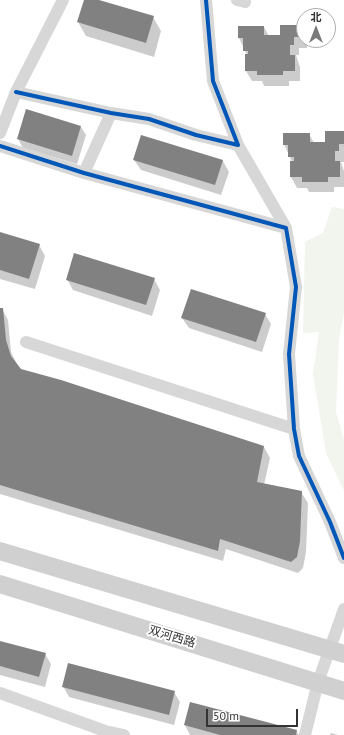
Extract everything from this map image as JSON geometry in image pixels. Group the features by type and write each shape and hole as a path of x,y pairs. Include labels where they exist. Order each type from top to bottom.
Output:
{"street":[{"path":"0,133 16,92 63,0"},
{"path":"206,0 213,81 238,145 265,189 286,228 296,287 289,354 294,429 299,456 330,522 344,558"},
{"path":"16,92 111,113 149,119 196,135 238,145"},
{"path":"84,173 111,113"},
{"path":"0,146 84,173 286,228"},
{"path":"26,342 294,429"},
{"path":"0,551 337,652"},
{"name":"双河西路","path":"0,584 344,691"},
{"path":"304,735 318,682 337,652 344,609"},
{"path":"0,692 105,730 124,735"}],"shaded area":[{"path":"332,207 344,209 344,312 339,340 336,412 344,440 344,491 326,453 313,374 319,332 303,333 305,242 323,233"}],"building":[{"path":"84,0 99,0 154,16 146,43 77,22"},
{"path":"280,25 296,25 294,45 290,45 290,55 295,55 295,71 283,71 283,75 257,75 257,71 245,71 245,54 248,54 248,51 243,51 243,38 238,38 238,26 264,26 264,35 280,35"},
{"path":"26,109 81,126 72,156 17,139"},
{"path":"325,131 344,131 344,144 339,144 339,151 335,151 335,161 340,161 340,177 328,177 328,182 302,182 302,177 290,177 290,161 294,161 294,157 288,157 288,145 283,145 283,133 310,133 310,142 325,142"},
{"path":"141,135 223,160 215,185 133,160"},
{"path":"0,232 40,244 29,279 0,270"},
{"path":"74,253 155,278 146,305 66,280"},
{"path":"191,289 266,313 256,342 181,318"},
{"path":"0,308 3,308 6,340 11,356 21,369 61,380 264,446 257,482 302,491 300,541 297,557 291,562 220,539 218,551 0,485"},
{"path":"0,641 46,653 39,677 0,666"},
{"path":"68,663 175,691 169,715 62,687"},
{"path":"190,702 297,730 296,735 220,735 184,725"}],"cycle path":[{"path":"16,92 111,113 149,119 196,135 238,145 213,81 206,0"},
{"path":"0,146 84,173 286,228 296,287 289,354 294,429 299,456 330,522 344,558"}]}
